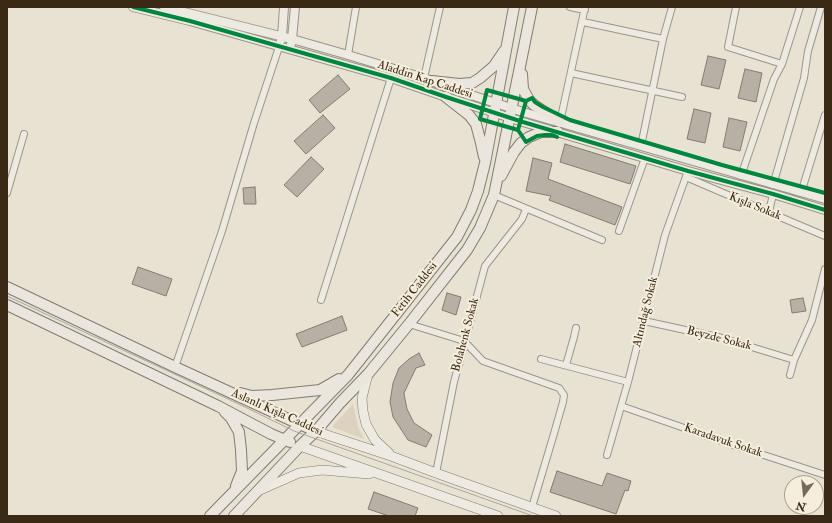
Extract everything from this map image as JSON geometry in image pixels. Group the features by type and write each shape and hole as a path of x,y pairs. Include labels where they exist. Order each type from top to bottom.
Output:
{"main road":[{"name":"Fetih Caddesi","path":"210,516 348,374 457,237 471,210 478,191 485,163 514,7"},
{"name":"Fetih Caddesi","path":"234,516 316,431 368,374 467,250 480,228 494,195 532,7"},
{"path":"428,79 460,84 472,83 494,66 506,48"},
{"path":"521,62 523,89 529,100 559,127"},
{"path":"446,98 469,115 476,124 485,163"},
{"path":"496,185 514,152 521,143 540,132 559,127"},
{"name":"Aslanlı Kışla Caddesi","path":"7,287 299,424 556,516"},
{"name":"Aslanlı Kışla Caddesi","path":"7,305 218,406 285,440 498,516"},
{"path":"223,389 252,396 272,396 320,390 348,374"},
{"path":"368,374 362,398 366,424 375,440 391,456"},
{"path":"218,406 231,418 239,432 242,471 233,492"},
{"path":"257,492 299,473 322,470 385,476"}],"street":[{"name":"Aladdin Kap Caddesi","path":"134,7 190,21 391,78 446,98 496,108"},
{"name":"Aladdin Kap Caddesi","path":"164,7 292,39 428,79 510,113 559,127 641,146 825,199"},
{"path":"175,367 222,231 254,122 279,47 282,37 284,7"},
{"path":"289,50 292,39 295,7"},
{"path":"348,55 356,7"},
{"path":"428,79 440,7"},
{"path":"559,127 585,9 570,7"},
{"path":"641,146 672,7"},
{"path":"736,7 728,47 782,64"},
{"path":"741,176 774,79 782,64 800,7"},
{"path":"773,185 804,78 808,51 821,7"},
{"path":"583,22 664,39"},
{"path":"571,73 682,97"},
{"path":"321,300 391,78"},
{"path":"801,193 825,115"},
{"name":"Aladdin Kap Caddesi","path":"559,127 687,174 773,194 825,210"},
{"path":"7,193 24,134"},
{"path":"619,231 645,158"},
{"name":"Kışla Sokak","path":"687,174 721,192 825,236"},
{"name":"Altındağ Sokak","path":"607,455 628,382 665,235 687,174"},
{"path":"769,212 773,194"},
{"path":"494,195 602,240"},
{"name":"Bolahenk Sokak","path":"436,473 454,382 485,266 522,219 526,209"},
{"path":"790,375 794,360 812,320 825,269"},
{"name":"Beyzde Sokak","path":"644,321 722,338 794,360"},
{"path":"409,324 464,342 483,361 559,388 564,395 532,507"},
{"path":"566,365 576,328"},
{"path":"541,359 628,382"},
{"name":"Karadavuk Sokak","path":"621,406 825,475"}],"shaded area":[{"path":"353,404 358,427 364,439 332,427"}],"building":[{"path":"708,56 726,60 719,89 701,85"},
{"path":"745,69 762,73 756,102 738,98"},
{"path":"338,75 350,89 320,113 309,100"},
{"path":"694,109 711,113 705,143 687,139"},
{"path":"323,115 335,128 306,154 294,141"},
{"path":"729,118 747,122 740,151 723,147"},
{"path":"565,144 636,166 630,184 560,162"},
{"path":"311,157 324,169 297,197 284,185"},
{"path":"533,158 552,163 548,179 622,207 615,225 549,200 551,196 526,191"},
{"path":"255,187 256,204 244,204 243,188"},
{"path":"138,267 172,279 166,296 132,284"},
{"path":"447,293 461,297 456,315 442,310"},
{"path":"803,298 806,311 792,313 790,300"},
{"path":"342,316 347,330 302,347 296,334"},
{"path":"419,353 425,365 416,368 404,393 407,409 414,423 432,435 426,447 408,440 393,417 390,402 393,383 399,368"},
{"path":"557,471 602,486 607,473 631,481 628,491 625,490 616,514 550,492"},
{"path":"374,492 418,508 415,516 389,516 368,509"}],"tram line":[{"path":"7,296 294,431 533,516"}],"cycle path":[{"path":"133,7 190,21 391,78 523,122 825,210"},
{"path":"518,130 526,101 487,90 480,119 518,130 526,142 537,136 552,135 557,137"},
{"path":"526,101 532,98 543,107 570,120 722,165 825,193"}]}
